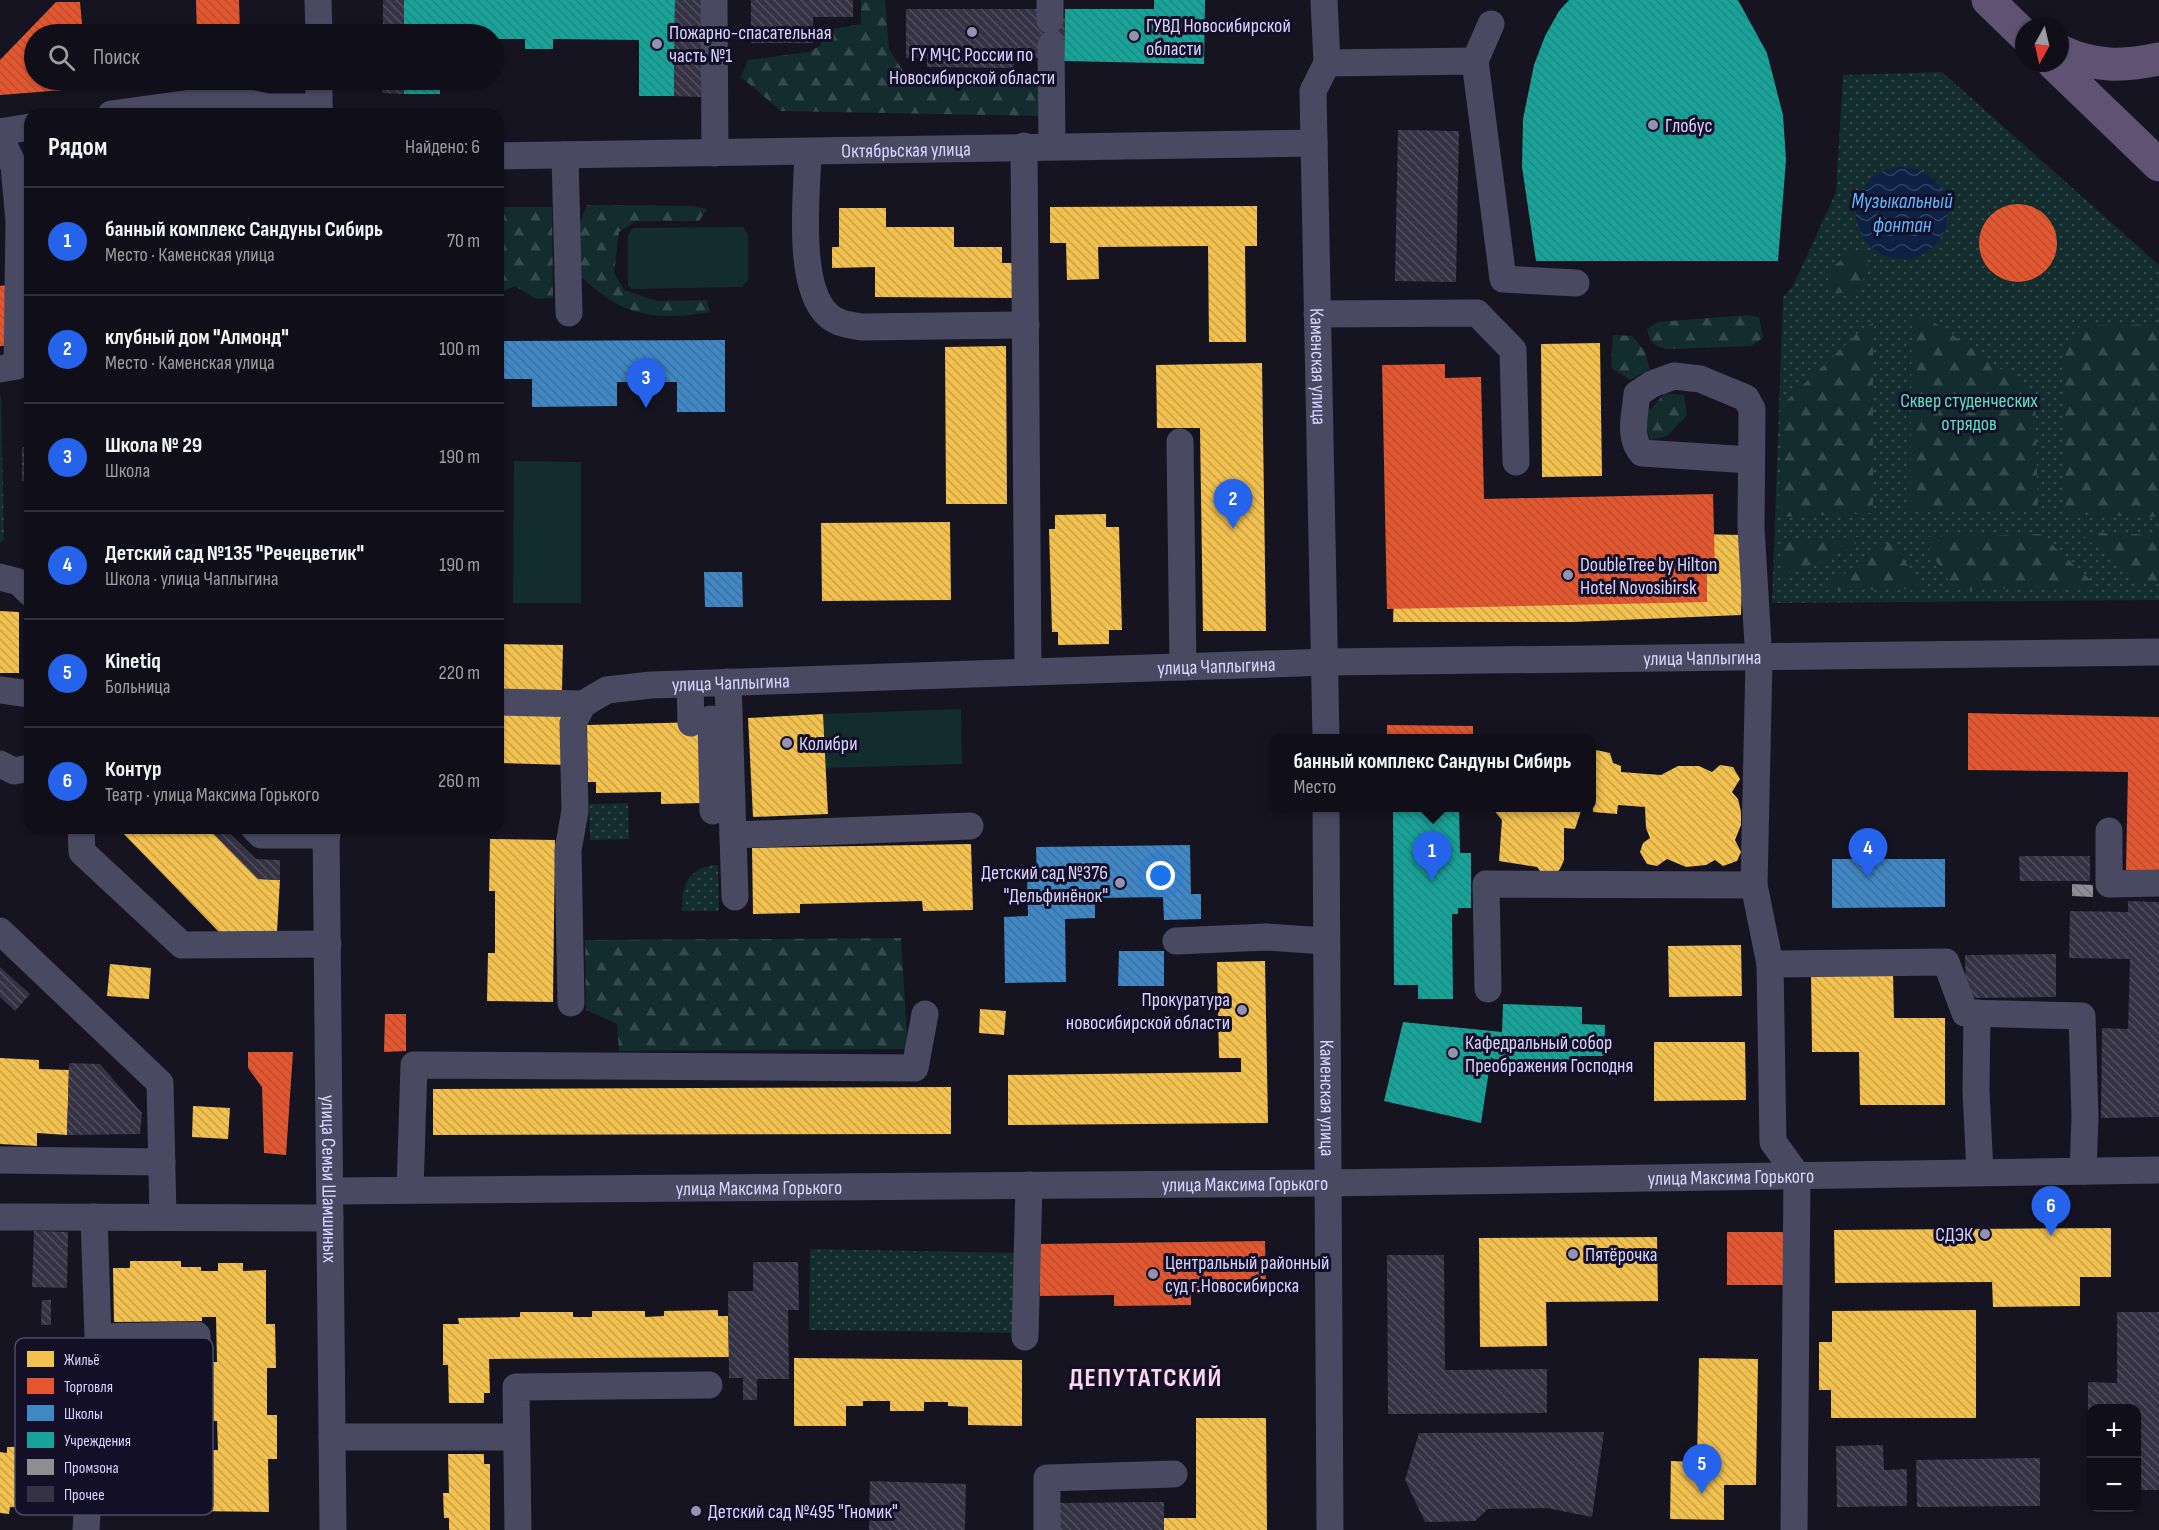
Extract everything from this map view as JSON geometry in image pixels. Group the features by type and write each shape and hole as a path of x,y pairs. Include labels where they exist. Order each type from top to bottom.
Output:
{"main road":[{"path":"1988,0 2015,26"},
{"path":"2069,55 2078,59 2124,66 2159,59"},
{"path":"2062,72 2159,165"}],"street":[{"path":"318,0 319,24"},
{"path":"714,0 715,153"},
{"name":"Каменская улица","path":"1324,0 1327,63 1313,91 1327,662 1326,734"},
{"path":"1050,22 1052,145"},
{"path":"1491,24 1475,61 1503,279 1576,282"},
{"path":"1327,63 1475,61"},
{"path":"319,90 319,108"},
{"path":"154,108 227,98 267,106 293,108"},
{"path":"0,132 24,128"},
{"path":"0,137 14,166 8,267 17,366 0,369"},
{"name":"Октябрьская улица","path":"504,156 807,152 1052,145 1314,143"},
{"path":"1024,146 1028,672"},
{"path":"807,152 807,259 814,293 826,315 842,324 862,327 1026,325"},
{"path":"565,155 569,313"},
{"path":"1317,314 1477,313 1513,350 1516,462"},
{"path":"1751,460 1642,453 1636,446 1633,428 1637,394 1652,384 1674,376 1700,379 1746,398 1752,409 1751,528 1759,657 1754,885 1770,964 1773,1142 1797,1175 1794,1530"},
{"path":"1180,442 1183,667"},
{"path":"0,577 19,582 24,587"},
{"name":"улица Чаплыгина","path":"583,704 607,690 709,683 1327,662 2159,652"},
{"path":"691,723 709,683"},
{"path":"709,683 713,811"},
{"path":"709,683 733,835 735,897"},
{"path":"0,690 24,693"},
{"path":"504,702 583,704 573,723 575,811 568,850 572,1003"},
{"name":"Каменская улица","path":"1326,812 1326,1183 1330,1530"},
{"path":"733,835 970,826"},
{"path":"2109,831 2109,884 2159,883"},
{"path":"81,834 82,852 182,945 328,944"},
{"path":"260,834 283,834"},
{"name":"улица Семьи Шамшиных","path":"327,834 333,1530"},
{"path":"1488,989 1486,884 1754,885"},
{"path":"0,931 160,1083 163,1217"},
{"path":"1176,941 1266,938 1325,941"},
{"path":"1770,964 1946,962 1965,1013 2082,1016 2085,1117 2083,1171"},
{"path":"1977,1013 1976,1091 1980,1172"},
{"path":"410,1190 414,1065 915,1068 925,1014"},
{"path":"0,1160 162,1162"},
{"name":"улица Максима Горького","path":"330,1191 1326,1183 2159,1170"},
{"path":"1024,1337 1029,1185"},
{"path":"0,1217 330,1218"},
{"path":"94,1217 98,1337 197,1335 197,1338"},
{"path":"518,1530 516,1387 709,1385"},
{"path":"332,1437 516,1437"},
{"path":"1047,1530 1047,1478 1174,1474"}],"green space":[{"path":"861,0 885,0 889,49 905,74 1037,77 1042,116 781,111 741,77 748,60 809,52 821,45 820,31 861,24"},
{"name":"Сквер студенческих отрядов","path":"1942,72 2159,265 2159,600 1772,603 1783,297 1793,286 1836,192 1843,75"},
{"path":"587,205 692,206 707,209 699,221 636,221 619,232 614,273 624,290 657,301 707,300 710,312 670,316 637,312 607,298 592,286 576,272 577,229"},
{"path":"504,207 552,207 553,298 536,299 515,286 504,291"},
{"path":"743,227 748,234 748,280 742,287 632,289 628,286 628,235 633,228"},
{"path":"1850,252 1868,254 1868,272 1855,292 1830,294 1827,272"},
{"path":"1747,315 1759,317 1763,338 1751,346 1667,349 1653,343 1647,329 1658,322"},
{"path":"1912,318 1931,320 2035,393 2038,512 1910,512"},
{"path":"1873,323 1873,513 1778,517 1783,404 1863,328"},
{"path":"2159,324 2159,517 2066,514 2062,356 2080,326"},
{"path":"1613,335 1632,336 1644,350 1650,369 1630,380 1611,368"},
{"path":"1665,393 1684,395 1687,415 1667,436 1650,440 1644,416"},
{"path":"0,396 4,540 0,542"},
{"path":"514,461 581,462 581,603 513,603"},
{"path":"2079,532 2159,535 2159,582 2136,581"},
{"path":"2040,534 2097,586 1955,590 1921,537"},
{"path":"1866,537 1832,558 1780,576 1784,540"},
{"path":"1893,540 1921,589 1821,590"},
{"path":"961,709 962,764 826,768 823,714"},
{"path":"628,803 629,839 590,840 589,804"},
{"path":"718,865 719,911 682,911 683,893 689,879 700,869"},
{"path":"901,938 908,1049 619,1051 617,1024 586,1010 585,940"},
{"path":"810,1249 1017,1253 1016,1333 809,1330"}],"water":[{"name":"Музыкальный фонтан","path":"1902,167 1919,171 1934,181 1944,196 1948,213 1944,230 1934,245 1919,255 1902,259 1885,255 1870,245 1860,230 1856,213 1860,196 1870,181 1885,171"}],"building: Жильё":[{"path":"1257,206 1257,246 1245,246 1246,342 1209,342 1208,246 1098,247 1099,279 1067,280 1066,243 1050,243 1050,207"},
{"path":"839,208 886,208 886,227 954,227 954,247 1002,247 1002,263 1016,263 1016,298 875,297 875,267 832,268 832,247 839,247"},
{"path":"1600,343 1602,476 1542,477 1541,344"},
{"path":"1006,346 1007,504 946,504 945,347"},
{"path":"1262,363 1266,631 1203,631 1200,428 1157,428 1156,365"},
{"path":"1106,514 1106,527 1119,527 1122,630 1109,630 1109,644 1058,645 1058,632 1052,632 1049,529 1055,529 1055,515"},
{"path":"950,522 951,600 822,601 821,523"},
{"name":"DoubleTree by Hilton Hotel Novosibirsk","path":"1396,528 1743,535 1741,615 1573,622 1393,622"},
{"path":"0,611 19,612 19,673 0,673"},
{"path":"504,644 563,645 562,691 504,689"},
{"path":"504,713 570,715 569,765 504,763"},
{"name":"Колибри","path":"823,714 828,814 753,817 748,718"},
{"path":"701,722 703,803 661,804 661,792 596,793 596,782 588,782 587,725"},
{"path":"1596,750 1610,753 1613,763 1621,766 1621,772 1661,775 1678,766 1699,766 1712,772 1720,765 1733,767 1740,779 1732,792 1738,799 1741,812 1741,825 1735,840 1741,852 1737,861 1723,866 1715,860 1706,865 1686,867 1667,859 1657,866 1647,864 1640,852 1643,843 1650,838 1646,828 1645,807 1618,805 1617,814 1593,812 1596,812"},
{"path":"1495,812 1581,812 1575,829 1564,828 1564,860 1556,873 1541,872 1537,867 1499,861 1502,820"},
{"path":"124,834 214,834 258,879 280,880 277,932 219,932"},
{"path":"490,839 555,840 553,1002 487,1001 488,953 495,953 495,891 489,891"},
{"path":"971,844 973,910 923,911 922,901 800,904 800,913 753,914 752,848"},
{"path":"1741,945 1742,996 1669,997 1668,946"},
{"path":"1265,961 1268,1123 1008,1125 1008,1075 1241,1072 1241,1058 1219,1058 1217,962"},
{"path":"110,964 151,968 149,999 107,996"},
{"path":"1893,971 1894,1018 1945,1018 1945,1105 1860,1105 1859,1052 1812,1052 1811,972"},
{"path":"980,1009 1006,1011 1004,1035 979,1033"},
{"path":"1654,1042 1745,1042 1746,1100 1654,1101"},
{"path":"0,1058 39,1060 39,1069 69,1070 67,1135 37,1133 37,1146 0,1144"},
{"path":"951,1087 951,1134 433,1135 433,1089"},
{"path":"193,1106 230,1108 228,1139 192,1137"},
{"path":"2111,1228 2111,1277 2080,1277 2080,1306 1993,1307 1992,1282 1835,1283 1834,1230"},
{"path":"1657,1237 1658,1301 1546,1302 1547,1346 1480,1347 1479,1238"},
{"path":"130,1261 181,1261 181,1267 201,1267 201,1271 218,1271 218,1263 243,1263 243,1271 266,1270 266,1324 275,1324 276,1368 267,1368 267,1415 277,1415 277,1459 268,1459 269,1512 213,1511 213,1450 218,1450 217,1421 213,1421 213,1362 217,1362 216,1317 202,1317 202,1321 114,1322 113,1268 130,1268"},
{"path":"718,1310 718,1316 728,1316 729,1357 489,1359 490,1393 484,1393 484,1403 449,1403 448,1365 443,1365 443,1324 459,1324 458,1318 520,1317 520,1312 573,1312 573,1317 592,1317 592,1311 645,1311 645,1317 664,1316 664,1311"},
{"path":"1976,1310 1976,1418 1831,1418 1831,1390 1819,1390 1819,1342 1832,1342 1832,1311"},
{"path":"794,1358 1022,1360 1022,1426 968,1425 968,1407 948,1406 948,1402 924,1402 924,1411 890,1411 890,1401 863,1401 863,1406 846,1406 846,1426 794,1426"},
{"path":"1699,1358 1758,1359 1756,1485 1724,1485 1724,1520 1670,1519 1671,1461 1697,1462"},
{"path":"1196,1418 1266,1418 1267,1530 1164,1530 1164,1518 1196,1518"},
{"path":"7,1447 15,1447 15,1507 10,1507 9,1514 0,1513 0,1452 7,1453"},
{"path":"448,1454 484,1454 484,1464 490,1464 490,1530 449,1530 449,1518 444,1518 443,1493 449,1493"}],"building: Торговля":[{"path":"196,0 239,0 240,24 197,24"},
{"path":"56,2 80,2 82,24 35,24"},
{"path":"24,35 24,90 64,90 0,95 0,60"},
{"path":"2018,204 2033,207 2046,215 2054,228 2057,243 2054,258 2046,271 2033,279 2018,282 2003,279 1990,271 1982,258 1979,243 1982,228 1990,215 2003,207"},
{"path":"6,285 5,346 0,346 0,286"},
{"path":"1445,364 1445,378 1481,377 1484,499 1713,494 1715,569 1707,569 1707,602 1387,609 1382,365"},
{"path":"1968,713 2159,717 2159,870 2126,870 2128,772 1968,770"},
{"path":"1387,725 1473,726 1473,734 1387,734"},
{"path":"385,1014 406,1014 406,1051 384,1052"},
{"path":"248,1052 293,1052 286,1155 264,1153 262,1087 248,1068"},
{"path":"1727,1232 1783,1232 1783,1285 1727,1285"},
{"path":"1265,1241 1266,1293 1191,1294 1191,1305 1114,1306 1114,1295 1040,1296 1040,1244"}],"building: Школы":[{"path":"725,340 725,412 677,412 677,382 617,382 617,406 532,407 532,379 504,379 504,341"},
{"path":"704,572 742,572 743,607 705,607"},
{"path":"1190,845 1191,894 1201,894 1201,919 1164,920 1163,897 1095,898 1095,918 1065,919 1066,982 1005,983 1004,917 1028,916 1027,877 1037,878 1036,847"},
{"path":"1832,859 1945,859 1945,907 1832,908"},
{"path":"1119,951 1164,951 1164,986 1118,986"}],"building: Учреждения":[{"name":"Пожарно-спасательная часть №1","path":"404,0 675,0 674,96 639,96 639,40 553,39 553,49 525,49 525,39 504,39 504,24 404,24"},
{"name":"ГУВД Новосибирской области","path":"1154,0 1205,0 1204,64 1064,61 1065,9 1154,9"},
{"name":"Глобус","path":"1569,0 1738,0 1767,53 1783,115 1786,160 1778,261 1536,261 1522,167 1523,119 1534,65 1545,36 1559,11"},
{"path":"404,90 440,90 440,94 404,94"},
{"path":"1393,812 1459,812 1460,853 1471,853 1471,908 1458,908 1458,914 1452,914 1453,999 1418,999 1418,985 1394,985"},
{"path":"1503,1004 1582,1007 1582,1024 1605,1025 1604,1056 1580,1056 1580,1071 1504,1068 1491,1057 1481,1123 1384,1101 1403,1022 1502,1032"}],"building: Промзона":[{"path":"2072,884 2093,885 2093,897 2072,896"}],"building: Прочее":[{"path":"383,0 404,0 404,24 383,24"},
{"path":"675,0 702,0 701,97 674,96"},
{"path":"751,0 853,0 853,17 813,17 813,43 751,43"},
{"name":"ГУ МЧС России по Новосибирской области","path":"906,9 1038,9 1038,20 1065,19 1064,45 1038,58 1014,58 1014,68 927,67 927,58 906,58"},
{"path":"382,90 404,90 404,94 382,93"},
{"path":"1398,130 1459,131 1456,282 1395,281"},
{"path":"22,447 24,447 24,481 22,481"},
{"path":"214,834 230,834 256,859 280,860 280,880 258,879"},
{"path":"2019,856 2090,856 2090,881 2020,881"},
{"path":"2128,901 2159,902 2159,1117 2101,1118 2102,1028 2128,1029 2130,959 2069,958 2070,911 2128,912"},
{"path":"2056,954 2056,997 1966,998 1965,955"},
{"path":"0,967 30,994 15,1011 0,997"},
{"path":"69,1063 100,1064 142,1113 140,1134 67,1135"},
{"path":"34,1231 68,1232 67,1288 32,1287"},
{"path":"1387,1255 1444,1255 1445,1370 1547,1369 1547,1413 1388,1414"},
{"path":"753,1262 798,1262 799,1310 788,1310 789,1379 757,1379 757,1400 743,1400 743,1378 729,1378 728,1291 753,1291"},
{"path":"42,1300 51,1300 51,1325 41,1325"},
{"path":"2117,1312 2159,1312 2159,1490 2141,1490 2141,1404 2088,1404 2088,1382 2117,1383"},
{"path":"1604,1432 1592,1517 1547,1508 1488,1509 1475,1521 1425,1522 1405,1480 1419,1433"},
{"path":"1883,1445 1884,1470 1907,1469 1907,1506 1837,1507 1836,1446"},
{"path":"2040,1458 2040,1506 1917,1507 1916,1460"},
{"path":"870,1481 966,1484 965,1530 869,1530"},
{"path":"1164,1502 1164,1530 1055,1530 1055,1503"}],"place":[{"name":"ГУ МЧС России по Новосибирской области","path":"972,32"},
{"name":"ГУВД Новосибирской области","path":"1134,36"},
{"name":"Пожарно-спасательная часть №1","path":"657,44"},
{"name":"Глобус","path":"1653,125"},
{"name":"Школа № 29","path":"646,408"},
{"name":"клубный дом \"Алмонд\"","path":"1233,529"},
{"name":"DoubleTree by Hilton Hotel Novosibirsk","path":"1568,575"},
{"name":"Колибри","path":"787,743"},
{"name":"Детский сад №135 \"Речецветик\"","path":"1868,878"},
{"name":"банный комплекс Сандуны Сибирь","path":"1432,881"},
{"name":"Детский сад №376 \"Дельфинёнок\"","path":"1120,883"},
{"name":"Прокуратура новосибирской области","path":"1242,1010"},
{"name":"Кафедральный собор Преображения Господня","path":"1453,1053"},
{"name":"СДЭК","path":"1985,1234"},
{"name":"Контур","path":"2051,1236"},
{"name":"Пятёрочка","path":"1573,1254"},
{"name":"Центральный районный суд г.Новосибирска","path":"1153,1274"},
{"name":"Kinetiq","path":"1702,1494"},
{"name":"Детский сад №495 \"Гномик\"","path":"696,1511"}],"district":[{"name":"ДЕПУТАТСКИЙ","path":"1146,1377"}]}
